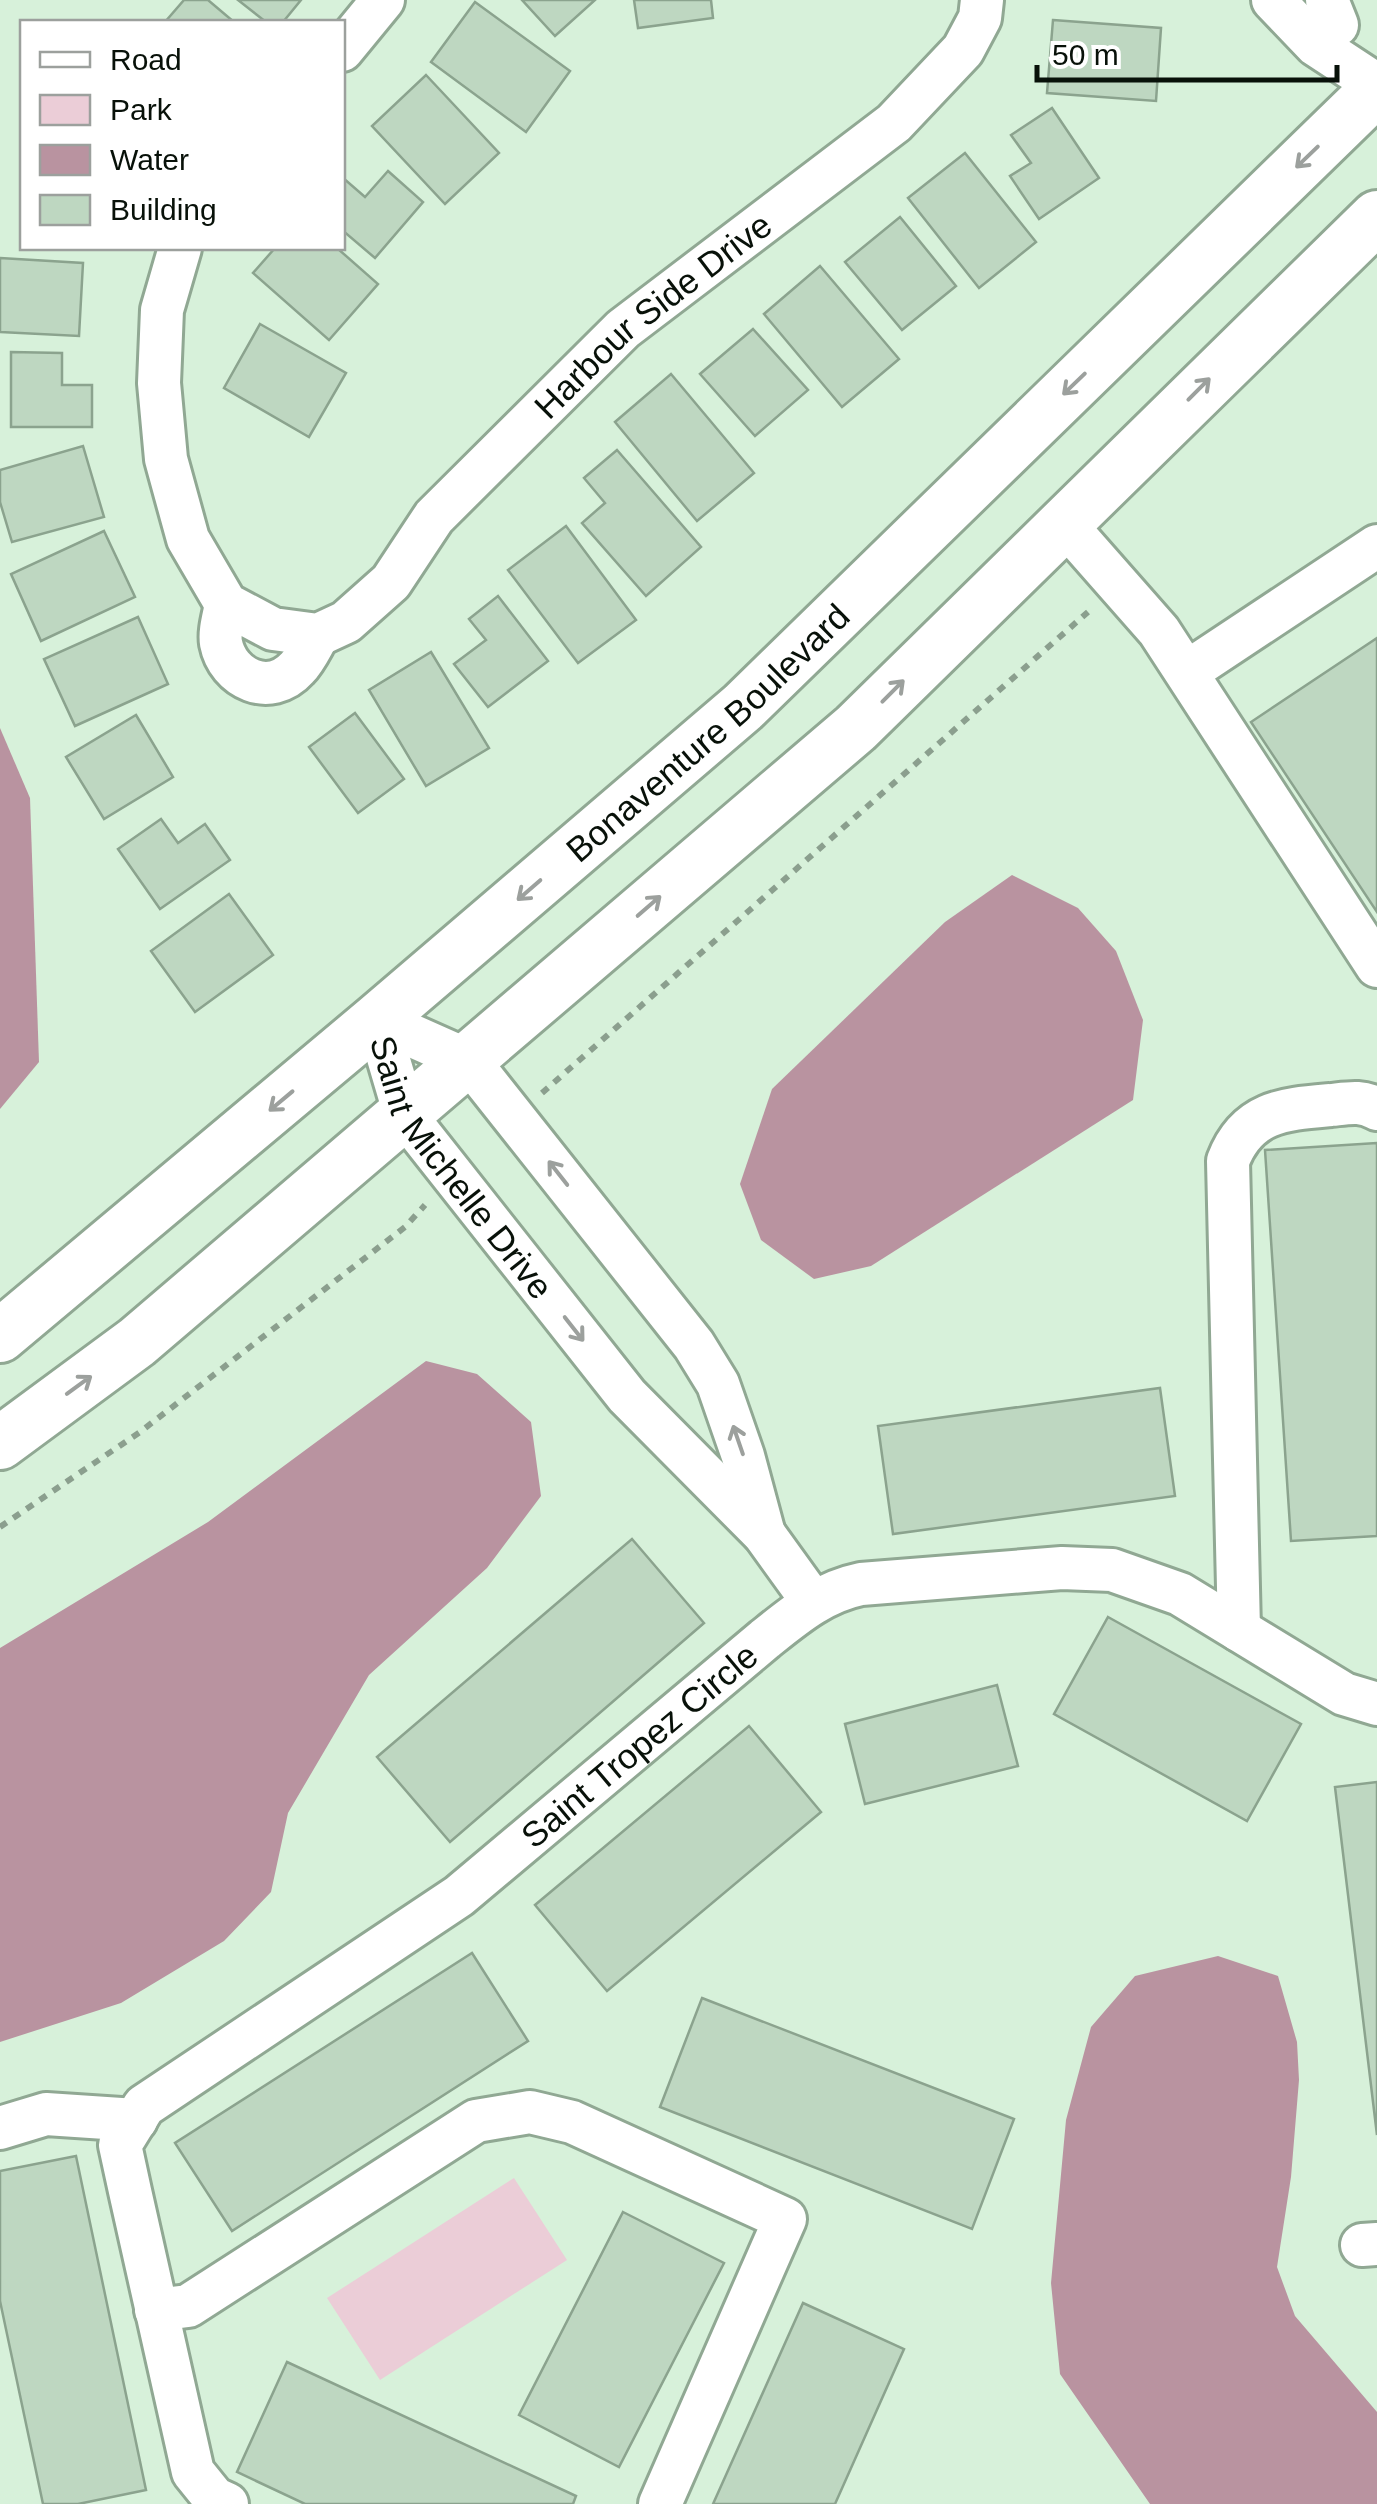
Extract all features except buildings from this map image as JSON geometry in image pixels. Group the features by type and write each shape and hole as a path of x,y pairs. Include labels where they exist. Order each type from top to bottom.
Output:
{"main road":[{"name":"Bonaventure Boulevard","path":"0,1336 743,706 1377,86"},
{"path":"0,1443 137,1342 856,728 1377,217"}],"street":[{"path":"345,46 383,0"},
{"name":"Harbour Side Drive","path":"226,604 220,640 230,668 250,681 272,684 296,670 318,635 346,622 391,582 434,517 623,329 894,123 963,50 980,18 982,0"},
{"path":"1273,0 1316,45 1377,86"},
{"path":"1326,8 1377,86"},
{"path":"179,250 162,310 159,384 166,460 188,539 226,604 273,628 318,635"},
{"path":"1064,522 1158,631 1187,672 1377,966"},
{"path":"1187,672 1377,546"},
{"name":"Saint Michelle Drive","path":"377,1020 469,1061 694,1345 718,1384 764,1534"},
{"name":"Saint Michelle Drive","path":"377,1020 406,1116 627,1396 764,1534 813,1602"},
{"path":"1239,1630 1228,1161 1236,1140 1248,1128 1287,1109 1366,1102 1377,1110"},
{"name":"Saint Tropez Circle","path":"136,2120 144,2106 458,1896 764,1638 813,1602 841,1588 1062,1568 1112,1570 1180,1594 1344,1694 1377,1704"},
{"path":"156,2310 188,2306 476,2121 530,2112 572,2122 785,2218 660,2504"},
{"path":"0,2128 46,2114 136,2120 120,2145 193,2472 213,2502"}],"path":[{"path":"514,1118 1118,585"},
{"path":"0,1527 140,1432 405,1227 452,1174"}],"green space":[{"path":"514,2178 567,2260 380,2380 327,2298"}],"water":[{"path":"0,728 30,798 39,1062 0,1109"},
{"path":"1012,875 1078,908 1116,951 1143,1020 1133,1100 871,1266 814,1279 761,1240 740,1184 772,1089 945,922"},
{"path":"426,1361 477,1374 531,1422 541,1496 487,1568 369,1675 288,1813 271,1892 224,1941 121,2003 0,2042 0,1648 208,1522"},
{"path":"1218,1956 1278,1976 1297,2042 1299,2080 1291,2177 1277,2267 1295,2316 1377,2412 1377,2504 1150,2504 1060,2374 1051,2283 1066,2120 1091,2027 1135,1976"}]}
